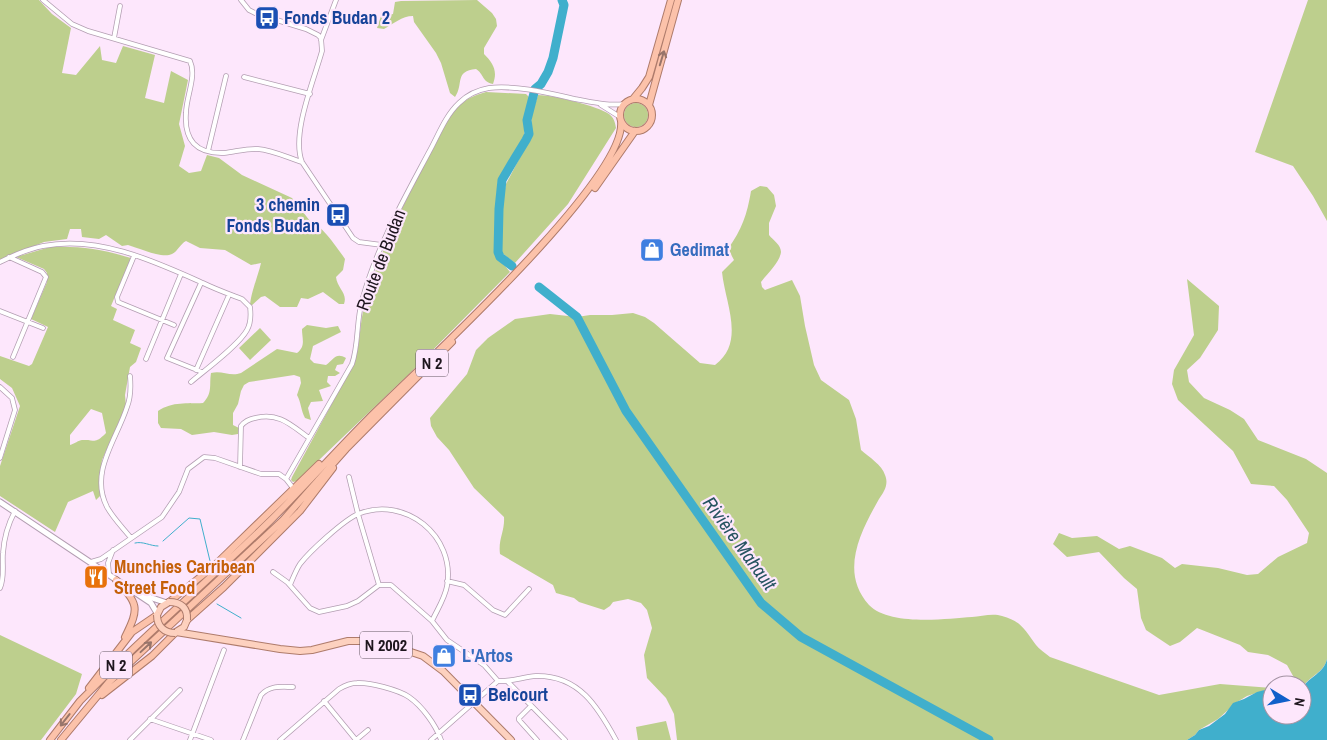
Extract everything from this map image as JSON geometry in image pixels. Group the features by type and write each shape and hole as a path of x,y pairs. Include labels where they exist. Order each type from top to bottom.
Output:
{"highway":[{"path":"624,104 633,98 649,77 671,0"},
{"name":"N 2","path":"50,740 80,701 271,519 535,257 600,181 635,131 643,129 649,124 652,116 649,105 678,0"},
{"path":"633,98 639,98 649,105"},
{"name":"N 2","path":"63,740 109,682 283,520 344,447 553,232 582,198 605,165 618,142 622,129 620,112 624,104"},
{"path":"620,119 625,126 635,131"},
{"path":"168,602 214,566 334,450 344,447"},
{"path":"187,620 224,587 300,511 324,481 344,447"},
{"path":"116,580 132,599 135,610 132,624 119,649"},
{"path":"80,701 132,632 157,614"},
{"path":"63,740 102,695 152,656 176,632"}],"main road":[{"path":"187,620 182,629 176,632 168,632 161,628 157,614 161,607 168,602 178,603 183,606 190,627 199,635"},
{"name":"N 2002","path":"176,632 293,650 312,650 348,641 365,642 408,651 423,656 434,664 510,740"}],"street":[{"path":"43,0 72,24 190,60 192,68 186,113 187,131 193,144 208,151 223,153 256,149 302,162"},
{"path":"241,0 253,12 312,31 321,40"},
{"path":"336,0 321,40 322,51 298,137 300,155 302,162 353,238 359,242 382,245"},
{"path":"114,38 120,6"},
{"path":"208,151 226,76"},
{"path":"244,77 310,94"},
{"name":"Route de Budan","path":"286,479 352,364 362,300 382,245 408,190 458,104 476,91 500,88 530,91 597,104"},
{"path":"597,104 624,104"},
{"path":"597,104 608,108 620,119"},
{"path":"0,262 44,246 69,244 108,247 242,299 250,307 251,319 248,329 232,346 191,382"},
{"path":"134,256 117,297 118,302 174,324"},
{"path":"9,258 45,275 45,281 13,357"},
{"path":"146,359 181,274"},
{"path":"201,283 167,358 202,372"},
{"path":"196,370 229,294"},
{"path":"0,311 42,328"},
{"path":"130,376 130,398 106,456 102,472 102,485 107,507 131,538"},
{"path":"0,387 12,398 15,410 0,458"},
{"path":"240,467 241,426 247,420 264,416 276,417 309,438"},
{"path":"91,562 98,560 153,525 165,514 179,492 186,472 200,459 210,457 261,474 279,474 293,488"},
{"path":"349,477 379,585"},
{"path":"0,502 140,594 153,604 157,614"},
{"path":"290,585 300,564 338,527 358,514 379,510 396,512 417,518 440,540 447,582 440,605 432,621"},
{"path":"0,588 5,537 8,524 15,511"},
{"path":"110,575 108,563 113,550"},
{"path":"273,572 290,585 310,608 319,612 347,606 358,601 379,585 391,585 432,621 447,640 484,665 498,681 508,682 539,676 568,683 581,691 591,700 616,740"},
{"path":"447,582 464,585 493,610 505,615 528,589"},
{"path":"140,594 168,602"},
{"path":"190,740 224,650"},
{"path":"431,740 498,681"},
{"path":"508,682 565,740"},
{"path":"280,740 338,689 347,685 366,683 401,693 417,703 439,734 441,740"},
{"path":"243,740 264,691 273,687 293,687"},
{"path":"130,740 180,690"},
{"path":"324,701 356,740 368,730"},
{"path":"531,706 519,720 537,740"},
{"path":"150,719 211,740"}],"green space":[{"path":"0,0 39,0 52,14 71,28 62,73 76,75 100,46 102,60 116,63 123,46 155,55 145,98 164,103 171,71 188,80 179,124 185,146 179,166 189,173 201,171 207,155 219,158 242,175 292,198 310,221 329,237 345,259 343,270 336,277 345,297 344,304 339,304 323,292 308,299 301,298 297,307 280,307 265,296 261,297 250,307 261,263 251,265 225,250 200,248 186,241 172,254 162,255 128,245 122,246 106,235 99,239 82,237 81,229 70,229 67,239 44,242 0,260"},
{"path":"477,0 496,19 497,26 484,48 484,54 495,71 493,84 485,80 476,69 469,70 462,75 455,97 450,93 436,53 414,22 413,16 401,19 384,29 377,28 381,16 393,14 395,2"},
{"path":"1308,0 1327,0 1327,221 1293,166 1255,152"},
{"path":"486,92 526,94 529,97 525,115 524,136 498,181 496,255 510,272 410,373 297,481 293,482 291,480 292,477 354,363 363,311 370,286 390,234 406,200 438,136 452,114 467,100"},
{"path":"538,95 575,102 603,111 612,117 616,128 568,204 515,263 502,253 500,247 502,202 506,184 529,140 532,131 531,117"},
{"path":"636,103 645,106 648,115 645,124 636,127 627,124 624,115 627,106"},
{"path":"760,186 767,187 774,195 776,206 769,223 769,235 781,249 776,264 761,282 762,287 765,290 792,280 800,296 814,365 821,380 849,400 856,419 861,450 878,465 886,478 883,494 872,511 860,538 854,565 855,579 860,592 869,605 878,612 903,619 933,620 999,615 1018,623 1037,646 1050,657 1159,695 1220,684 1262,687 1262,691 1247,696 1237,702 1218,719 1199,730 1187,740 677,740 674,714 666,698 647,678 644,655 652,628 647,610 641,603 628,599 613,602 604,610 579,602 574,598 556,593 553,585 500,554 504,517 474,488 449,450 437,437 431,426 430,418 467,374 476,350 488,338 515,319 550,314 577,317 633,313 645,317 654,323 700,363 715,365 724,356 730,345 732,334 722,272 734,260 728,249 743,222 751,191"},
{"path":"50,247 61,247 91,249 131,258 111,306 117,309 113,320 135,330 130,343 141,348 136,362 130,367 125,395 126,406 102,460 101,495 96,500 93,491 68,502 55,532 0,496 0,466 20,406 12,388 0,379 0,356 29,366 32,364 48,327 31,319 47,282 47,273 44,269 16,257","holes":["91,409 102,413 106,433 95,441 81,440 70,445 70,435"]},
{"path":"1187,279 1219,306 1218,330 1200,358 1187,370 1189,382 1204,398 1244,419 1258,440 1306,459 1327,473 1327,659 1323,668 1312,677 1312,675 1292,675 1287,665 1268,655 1248,652 1240,645 1197,628 1180,642 1170,646 1146,630 1141,618 1137,589 1099,552 1067,557 1053,544 1059,533 1072,538 1097,536 1119,549 1130,546 1162,558 1175,568 1182,564 1218,568 1247,575 1258,574 1278,557 1307,543 1309,533 1287,500 1274,486 1251,484 1233,451 1178,400 1172,384 1174,370 1194,335"},
{"path":"307,325 326,328 338,326 341,332 313,346 310,359 314,363 326,365 337,356 346,358 343,364 337,365 335,370 340,373 335,376 328,376 327,382 331,386 319,390 323,401 311,402 308,408 311,420 305,418 297,395 301,383 300,377 294,375 249,382 244,385 233,413 233,425 239,428 238,434 214,432 192,435 181,429 161,428 158,423 158,411 175,404 203,403 209,392 211,373 241,373 277,349 297,353 303,345 302,329"},
{"path":"260,328 271,340 250,360 239,348"},
{"path":"0,635 82,674 76,694 41,740 0,740"},
{"path":"666,721 671,740 638,740 636,727"}],"water":[{"path":"1327,659 1327,740 1187,740 1225,714 1233,703 1262,691 1262,725 1312,725 1312,678 1325,664"}],"waterway":[{"name":"Rivière Mahault","path":"512,266 500,257 498,252 502,180 529,134 527,120 535,89 541,84 548,72 553,58 564,5 562,0"},
{"name":"Rivière Mahault","path":"539,287 577,317 626,411 761,603 801,637 989,740"},
{"path":"163,541 189,518 200,519 210,561"},
{"path":"135,543 158,546"},
{"path":"217,604 241,618"}],"place":[{"name":"Fonds Budan 2","path":"267,18"},
{"name":"3 chemin Fonds Budan","path":"338,215"},
{"name":"Gedimat","path":"652,250"},
{"name":"Munchies Carribean Street Food","path":"96,577"},
{"name":"L'Artos","path":"444,656"},
{"name":"Belcourt","path":"470,695"}]}
